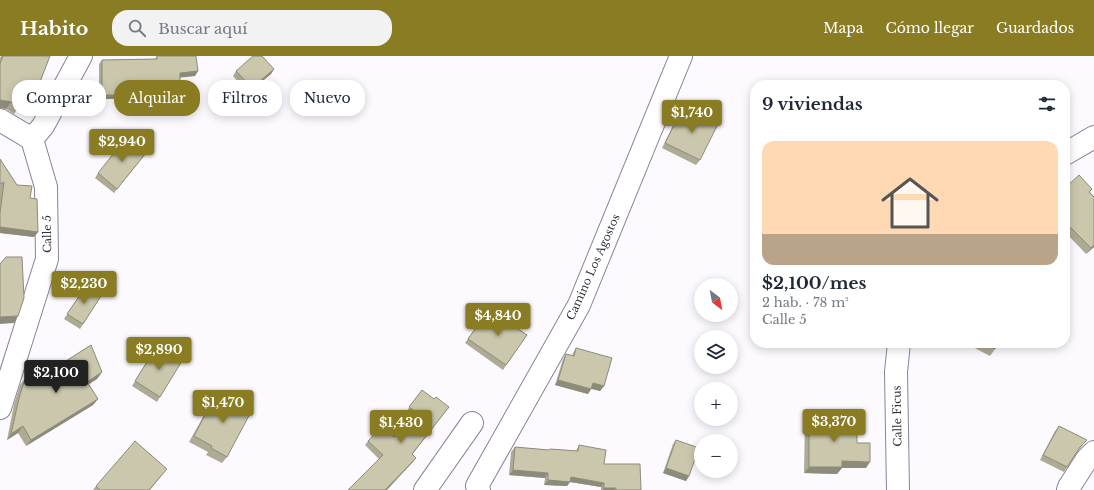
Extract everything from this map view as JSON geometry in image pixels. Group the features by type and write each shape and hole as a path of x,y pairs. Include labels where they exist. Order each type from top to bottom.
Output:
{"street":[{"path":"0,120 32,139 43,126 81,56"},
{"name":"Camino Los Agostos","path":"479,490 477,486 578,305 681,56"},
{"path":"1070,151 1094,138"},
{"name":"Calle 5","path":"0,408 47,259 46,187 32,139"},
{"name":"Calle Ficus","path":"898,348 896,372 898,490"},
{"path":"425,490 472,423"},
{"path":"1068,490 1087,460 1094,452"}],"building":[{"path":"3,56 50,56 41,80 12,80 12,103 0,100 0,64"},
{"path":"157,56 196,56 198,71 180,73 180,80 114,80 114,95 106,95 106,80 102,80 102,60 157,59"},
{"path":"253,56 262,56 274,69 261,80 244,80 236,71"},
{"path":"683,107 718,124 700,160 665,143"},
{"path":"126,138 146,153 117,189 98,173"},
{"path":"0,159 17,185 32,186 30,198 37,199 38,232 0,227 0,213 4,182 0,184"},
{"path":"1079,175 1092,189 1089,192 1094,197 1094,245 1091,248 1070,227 1070,183"},
{"path":"6,257 22,257 24,298 18,316 0,317 0,264"},
{"path":"86,286 101,296 83,324 67,314"},
{"path":"489,309 527,335 506,365 468,339"},
{"path":"91,345 102,372 87,382 98,399 31,440 23,426 11,434 25,379 54,364 55,368"},
{"path":"157,346 182,361 160,397 135,381"},
{"path":"576,348 612,358 604,386 593,383 591,389 558,380 566,354 574,356"},
{"path":"422,390 434,399 436,397 449,407 412,454 416,458 385,490 348,490 383,455 368,441 382,426 394,437 413,410 409,407"},
{"path":"217,392 252,410 227,457 211,448 212,446 194,436"},
{"path":"809,415 847,416 847,433 857,433 857,443 870,443 870,462 842,461 842,467 809,467"},
{"path":"1059,426 1087,440 1080,447 1067,467 1043,455"},
{"path":"676,440 694,446 694,462 689,476 666,468"},
{"path":"135,441 167,469 149,490 100,490 96,486"},
{"path":"579,445 606,450 604,464 640,464 641,490 616,490 616,488 604,488 604,483 571,477 570,482 548,480 548,473 513,470 515,447 578,451"}]}
